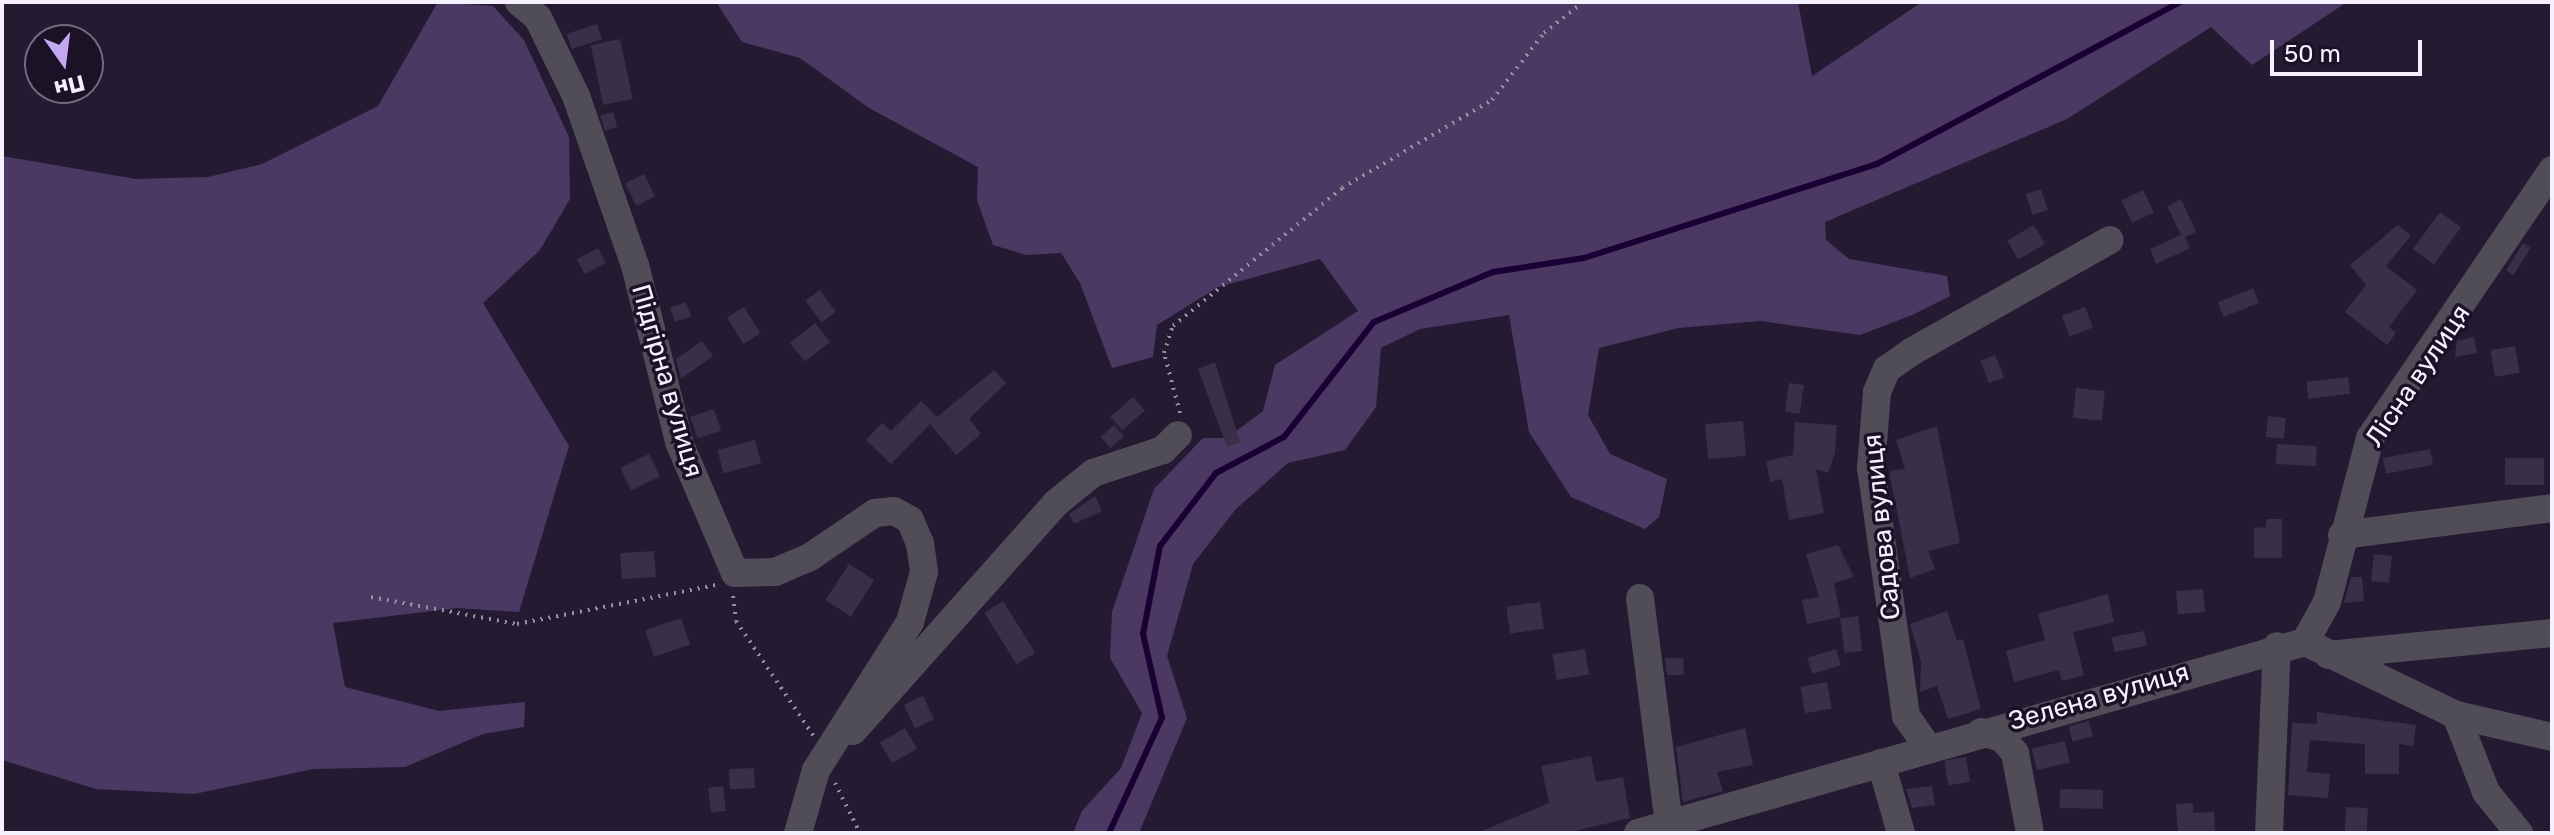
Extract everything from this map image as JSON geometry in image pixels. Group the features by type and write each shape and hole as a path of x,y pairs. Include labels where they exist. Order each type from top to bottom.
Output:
{"street":[{"name":"Підгірна вулиця","path":"519,2 538,18 576,96 635,265 679,442 735,573"},
{"name":"Лісна вулиця","path":"2317,648 2342,535 2370,438 2552,170"},
{"name":"Садова вулиця","path":"1927,746 1906,716 1871,468 1877,392 1887,369 1911,352 2110,240"},
{"path":"822,764 1056,503 1093,473 1163,450 1178,435"},
{"path":"2342,535 2552,508"},
{"path":"735,573 775,572 810,557 875,513 894,511 910,520 924,572 910,622 822,764 798,833"},
{"path":"1640,598 1669,823"},
{"name":"Зелена вулиця","path":"1638,833 2277,646 2317,648 2552,633"},
{"path":"2269,833 2277,646"},
{"path":"2317,648 2456,715 2552,737"},
{"path":"2456,715 2486,792 2519,833"},
{"path":"1981,732 2002,738 2015,753 2030,833"},
{"path":"1881,763 1901,833"}],"path":[{"path":"1178,435 1181,416 1164,353 1173,326 1342,188 1492,100 1544,33 1583,2"},
{"path":"371,597 517,624 697,591 735,573 736,621 822,764 844,791 860,833"}],"shaded area":[{"path":"438,2 493,6 524,40 569,137 570,199 540,250 483,303 569,446 519,612 457,608 333,623 345,687 439,711 525,702 524,727 483,734 405,767 313,769 194,794 96,789 2,760 2,156 136,179 208,177 262,164 378,106"},
{"path":"716,2 1798,2 1812,76 1922,2 2347,2 2252,65 2211,27 2067,119 1825,222 1826,240 1849,259 1947,276 1950,296 1912,315 1860,335 1761,321 1678,328 1599,348 1588,415 1610,454 1667,479 1659,517 1645,529 1571,497 1529,432 1509,315 1420,329 1381,348 1376,407 1345,450 1288,463 1235,510 1193,564 1167,656 1187,718 1139,833 1073,833 1082,811 1121,768 1142,713 1110,658 1112,612 1154,489 1203,438 1227,438 1263,411 1275,365 1358,311 1320,259 1218,287 1157,325 1153,357 1112,368 1080,283 1061,253 1026,255 993,245 977,200 978,167 869,108 800,58 742,42"}],"building":[{"path":"597,24 602,39 572,49 567,34"},
{"path":"620,39 633,99 603,105 591,45"},
{"path":"613,112 617,127 605,131 600,115"},
{"path":"644,174 655,196 636,206 625,183"},
{"path":"2041,189 2048,210 2033,215 2026,194"},
{"path":"2143,190 2154,212 2132,223 2121,201"},
{"path":"2181,199 2196,232 2185,237 2190,248 2156,264 2150,249 2181,235 2167,206"},
{"path":"2440,212 2461,227 2434,264 2413,249"},
{"path":"2034,225 2045,244 2018,260 2007,240"},
{"path":"2398,225 2411,236 2386,266 2417,290 2389,327 2396,333 2387,345 2345,312 2366,285 2350,265"},
{"path":"2523,243 2531,248 2514,275 2506,270"},
{"path":"598,248 606,263 585,274 577,259"},
{"path":"2253,288 2259,303 2224,317 2218,302"},
{"path":"820,290 836,312 821,322 805,301"},
{"path":"686,302 691,316 675,322 670,308"},
{"path":"744,307 760,333 743,344 727,318"},
{"path":"2085,307 2093,328 2070,336 2062,316"},
{"path":"815,323 830,342 805,362 790,343"},
{"path":"2474,337 2477,353 2455,357 2457,341"},
{"path":"702,341 713,356 681,379 676,359"},
{"path":"2515,346 2520,373 2495,377 2490,350"},
{"path":"1995,355 2004,377 1989,383 1980,361"},
{"path":"1215,362 1240,442 1227,447 1198,369"},
{"path":"994,370 1006,383 969,419 981,434 956,455 930,424 891,464 866,440 882,423 891,431 921,401 937,417"},
{"path":"2348,377 2350,394 2308,399 2306,382"},
{"path":"1789,383 1804,385 1800,414 1785,412"},
{"path":"2076,388 2105,391 2102,421 2073,418"},
{"path":"1133,397 1145,411 1122,430 1110,417"},
{"path":"714,409 721,431 697,439 690,417"},
{"path":"2268,416 2286,418 2284,439 2266,437"},
{"path":"1743,421 1746,456 1708,459 1705,424"},
{"path":"1795,422 1837,425 1835,453 1828,473 1816,469 1824,513 1789,520 1782,479 1770,482 1766,461 1793,455"},
{"path":"1114,425 1124,436 1111,448 1101,437"},
{"path":"1937,426 1960,543 1928,551 1935,569 1910,578 1889,471 1905,469 1896,440"},
{"path":"755,440 761,463 724,473 717,450"},
{"path":"2277,444 2317,446 2316,466 2276,464"},
{"path":"2430,449 2433,465 2386,474 2383,458"},
{"path":"649,454 660,476 631,490 620,468"},
{"path":"2505,458 2544,458 2544,485 2505,485"},
{"path":"1095,496 1102,511 1074,524 1069,514"},
{"path":"2266,519 2282,519 2282,558 2254,558 2254,528 2266,527"},
{"path":"1838,545 1854,577 1834,583 1841,617 1807,624 1802,600 1819,597 1806,554"},
{"path":"654,551 656,577 622,579 620,553"},
{"path":"2374,554 2392,556 2389,583 2371,581"},
{"path":"849,564 874,580 851,616 826,600"},
{"path":"2351,577 2362,577 2364,601 2344,603"},
{"path":"2203,589 2205,612 2178,614 2176,591"},
{"path":"2108,594 2114,622 2073,632 2084,675 2062,681 2059,670 2014,682 2006,651 2045,640 2038,614"},
{"path":"1003,601 1035,653 1017,664 984,613"},
{"path":"1540,602 1544,629 1510,633 1506,607"},
{"path":"1947,611 1957,641 1963,639 1981,709 1948,719 1937,686 1920,692 1921,661 1910,624"},
{"path":"1858,616 1862,651 1844,653 1840,618"},
{"path":"681,618 690,644 654,657 645,630"},
{"path":"2144,631 2147,646 2114,652 2112,637"},
{"path":"1585,649 1589,675 1556,680 1552,654"},
{"path":"1836,649 1841,665 1812,674 1807,658"},
{"path":"1665,658 1683,658 1684,675 1667,675"},
{"path":"1827,682 1832,709 1805,713 1800,687"},
{"path":"923,696 934,720 915,728 904,705"},
{"path":"2317,712 2416,725 2413,746 2399,744 2399,774 2365,774 2365,744 2310,740 2307,772 2330,774 2328,798 2288,795 2292,723 2317,724"},
{"path":"2089,721 2093,737 2072,742 2069,726"},
{"path":"905,728 917,749 892,763 880,742"},
{"path":"1745,728 1753,765 1717,772 1723,791 1683,802 1676,747"},
{"path":"2065,741 2070,762 2037,770 2032,749"},
{"path":"1591,756 1596,782 1623,777 1630,818 1565,833 1477,833 1549,803 1541,766"},
{"path":"1966,757 1970,782 1948,785 1944,760"},
{"path":"754,768 755,788 730,789 729,769"},
{"path":"723,786 726,811 711,813 708,788"},
{"path":"1932,786 1935,805 1912,808 1906,789"},
{"path":"2060,789 2103,790 2103,809 2060,808"},
{"path":"2193,803 2193,813 2214,812 2215,833 2178,833 2176,804"},
{"path":"2346,807 2368,808 2367,833 2345,833"}],"waterway":[{"path":"1109,833 1162,718 1143,634 1160,546 1216,473 1284,437 1374,322 1493,272 1584,258 1877,164 2181,2"}]}
